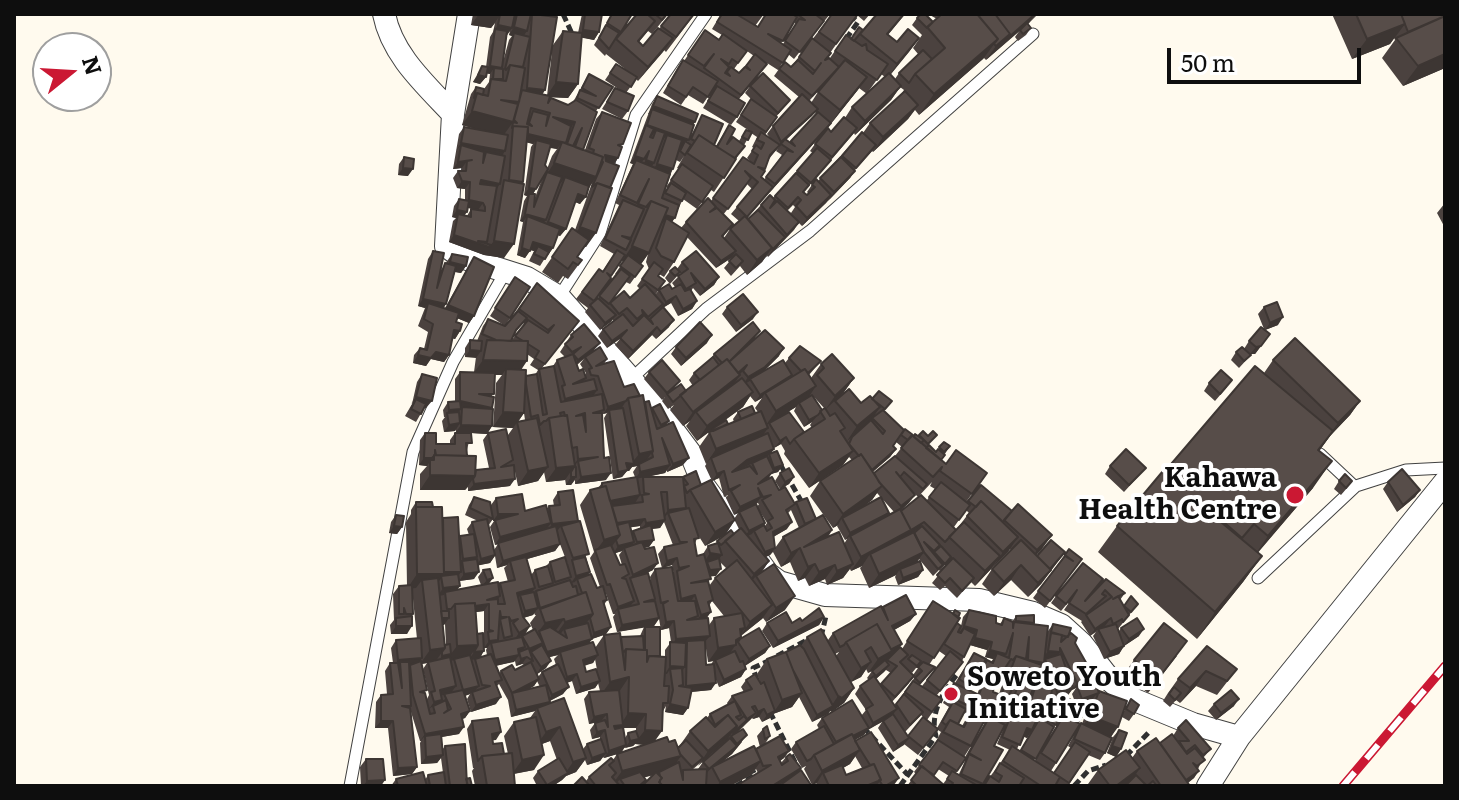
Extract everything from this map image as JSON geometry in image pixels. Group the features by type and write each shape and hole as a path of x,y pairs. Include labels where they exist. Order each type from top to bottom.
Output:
{"street":[{"path":"384,14 387,29 404,59 453,114"},
{"path":"469,14 453,114 446,246 461,257 527,278 559,297 691,454 704,486 768,574 779,582 825,595 897,595 945,602 979,600 1033,613 1061,625 1130,698 1167,714 1239,737"},
{"path":"1208,786 1239,737 1445,482"}],"lane":[{"path":"559,297 600,233 636,115 706,14"},
{"path":"630,380 706,309 810,231 1033,34"},
{"path":"350,786 413,452 467,336 506,271"},
{"path":"1314,448 1355,487"},
{"path":"1258,578 1355,487 1406,470 1445,468"}],"path":[{"path":"563,14 574,35 574,47"},
{"path":"843,44 858,22 849,14"},
{"path":"777,459 808,513"},
{"path":"819,645 823,632 825,595"},
{"path":"758,683 753,668 823,632"},
{"path":"900,786 936,736 932,723 944,692 958,673"},
{"path":"764,698 801,773"},
{"path":"1121,760 1167,714"},
{"path":"860,722 867,734 907,774 926,786"},
{"path":"770,743 782,736"},
{"path":"736,786 755,775 746,757"},
{"path":"1074,786 1088,771 1110,764"}],"building":[{"path":"500,14 515,14 512,28 498,25"},
{"path":"517,14 531,14 527,31 514,27"},
{"path":"532,14 557,17 545,90 527,88"},
{"path":"585,14 602,14 599,32 583,30"},
{"path":"612,14 632,14 621,32 607,23"},
{"path":"637,14 647,14 655,21 638,41 643,46 658,28 673,38 648,67 616,39"},
{"path":"671,14 694,14 676,37 661,26"},
{"path":"722,14 736,14 758,27 766,14 792,14 797,17 783,41 768,34 791,50 783,63 717,22"},
{"path":"797,14 815,14 824,21 800,52 785,41 799,19 805,20"},
{"path":"832,14 858,14 836,44 819,32"},
{"path":"877,14 904,14 887,34 897,42 908,29 919,38 897,64 860,34"},
{"path":"921,14 933,22 927,28 917,18"},
{"path":"942,14 977,14 998,39 934,94 915,74 945,48 927,27"},
{"path":"977,14 995,14 1010,34 996,46 994,44 998,39"},
{"path":"995,14 1034,15 1008,38 1010,34"},
{"path":"1356,14 1401,14 1405,24 1367,39"},
{"path":"1401,14 1445,14 1445,16 1408,32"},
{"path":"1445,16 1445,54 1418,66 1396,38"},
{"path":"1027,23 1031,28 1023,34 1020,30"},
{"path":"606,25 619,33 609,49 599,38"},
{"path":"859,27 863,30 854,41 851,39"},
{"path":"495,29 507,31 502,68 490,66"},
{"path":"705,30 719,40 723,34 747,51 738,63 732,59 729,64 721,59 729,67 725,73 730,76 727,72 731,67 739,73 745,67 750,70 746,66 755,54 767,64 741,95 704,68 714,54 704,66 688,55"},
{"path":"563,31 582,33 578,84 556,82"},
{"path":"514,33 530,37 523,67 510,65 506,70 505,69"},
{"path":"846,35 862,46 866,44 867,50 888,64 877,80 835,51"},
{"path":"812,38 831,53 825,60 829,58 839,67 812,96 779,69 785,62 791,67 798,60 813,74 821,63 815,71 799,57"},
{"path":"923,50 932,59 909,83 899,73"},
{"path":"683,60 718,81 708,97 693,87 686,97 668,86"},
{"path":"845,60 867,77 840,110 818,92"},
{"path":"616,64 637,77 631,87 610,73"},
{"path":"510,65 525,68 519,102 501,100 518,104 513,122 472,111 477,93 488,96 491,79 506,81"},
{"path":"482,66 488,67 486,77 478,75"},
{"path":"494,68 503,69 503,79 493,79"},
{"path":"763,73 790,100 778,113 750,86"},
{"path":"889,73 901,86 865,121 852,107"},
{"path":"589,74 613,87 599,108 577,98 580,90 596,96 582,88"},
{"path":"717,86 745,103 737,117 708,101"},
{"path":"476,87 484,89 483,95 477,93 474,98"},
{"path":"615,88 634,96 628,111 607,102"},
{"path":"522,90 550,96 548,103 551,98 568,105 576,100 597,112 583,150 575,147 582,128 573,146 567,144 575,122 553,117 571,126 566,143 528,134 528,127 512,128 513,122 517,123 514,120","holes":["531,108 550,113 546,126 548,115 533,111 529,123 532,126 527,124"]},
{"path":"905,91 918,105 883,137 870,123"},
{"path":"802,94 818,109 781,142 773,126"},
{"path":"657,96 698,114 695,122 653,106"},
{"path":"751,99 777,117 766,132 741,115"},
{"path":"652,109 694,125 689,140 647,125"},
{"path":"602,112 631,123 623,144 618,145 622,147 618,158 605,155 606,161 619,166 610,188 597,183 592,187 603,157 589,148"},
{"path":"818,112 831,123 775,184 766,177 787,150 793,152 781,144 785,139 795,146 791,141"},
{"path":"702,115 723,124 714,145 699,135 695,141 691,139"},
{"path":"844,117 857,128 832,157 815,144 828,128 831,132"},
{"path":"646,125 654,129 650,137 653,138 656,130 665,133 654,163 646,160 649,151 644,159 635,156"},
{"path":"729,125 735,129 727,144 733,137 745,146 735,158 717,147"},
{"path":"513,126 528,127 523,182 509,180"},
{"path":"464,127 508,135 505,151 461,143"},
{"path":"746,130 752,132 748,140 742,137"},
{"path":"761,132 780,145 770,155 765,169 758,167 765,171 761,177 773,187 747,217 737,207 758,182 745,171 751,178 728,209 713,198 743,157 754,164 758,155 752,151 756,145 761,149 764,143 757,140"},
{"path":"862,132 876,145 856,168 842,156"},
{"path":"667,135 682,140 673,169 657,164"},
{"path":"699,135 736,159 724,178 687,153"},
{"path":"536,140 551,144 545,165 548,169 536,189 529,188"},
{"path":"685,141 691,145 685,155 680,151"},
{"path":"562,142 603,157 596,177 554,163"},
{"path":"461,145 484,152 483,163 486,152 505,156 500,184 481,180 480,184 497,186 487,242 478,241 491,245 489,247 454,235 458,214 471,217 471,209 485,211 483,203 469,200 470,182 462,181 458,171 466,171 467,161 472,160 458,162"},
{"path":"817,148 831,160 811,183 797,171"},
{"path":"404,157 414,159 413,169 403,168"},
{"path":"841,157 855,171 834,192 820,178"},
{"path":"636,160 670,174 662,198 679,205 675,218 665,215 668,208 651,201 646,207 638,204 649,179 637,203 620,195"},
{"path":"682,164 713,186 702,202 671,180"},
{"path":"547,172 562,177 546,220 525,214 529,194 535,194 534,207"},
{"path":"796,173 809,185 803,192 807,195 815,187 812,185 816,179 831,195 807,218 796,206 801,200 798,197 788,208 775,196"},
{"path":"565,177 589,186 586,197 578,194 566,229 548,222"},
{"path":"504,180 524,184 514,244 494,241"},
{"path":"597,183 612,188 596,233 580,227"},
{"path":"671,183 686,193 682,201 665,193"},
{"path":"770,195 775,200 770,208 777,201 799,222 787,235 761,205"},
{"path":"708,198 716,207 710,212 717,208 733,224 722,236 736,251 721,261 686,222"},
{"path":"459,199 469,201 467,212 457,210"},
{"path":"623,200 644,209 631,238 622,236 631,240 626,250 605,239"},
{"path":"651,201 668,208 649,253 632,246"},
{"path":"758,210 785,237 773,249 748,219"},
{"path":"527,216 560,229 553,248 533,242 530,251 522,248"},
{"path":"745,216 772,248 757,260 730,229"},
{"path":"666,218 689,233 674,262 661,256 656,248"},
{"path":"572,228 589,240 577,257 582,260 578,265 573,262 568,269 552,257"},
{"path":"538,246 549,252 545,259 534,254"},
{"path":"617,250 625,255 611,276 607,273 611,278 594,301 582,292 599,269 603,272"},
{"path":"433,251 444,253 437,288 445,263 456,266 446,304 423,299"},
{"path":"696,251 719,277 705,289 691,273 696,283 686,289 678,276 688,269 682,262"},
{"path":"452,254 468,257 466,266 450,262"},
{"path":"736,254 743,261 736,268 729,261"},
{"path":"628,255 643,266 635,277 620,266"},
{"path":"474,257 494,267 474,316 448,305"},
{"path":"654,262 663,269 658,276 665,281 658,290 642,279"},
{"path":"675,267 680,272 675,276 670,271"},
{"path":"621,269 630,276 609,304 599,296"},
{"path":"515,277 530,287 510,318 495,308"},
{"path":"537,283 579,321 545,364 535,358 539,351 528,341 515,336 528,320 548,333 554,325 548,330 519,309"},
{"path":"645,284 663,304 648,317 642,310 643,314 637,319 627,308 619,314 610,303 624,291 630,298"},
{"path":"669,284 672,289 681,284 685,291 690,289 697,301 683,309 676,296 666,302 659,290"},
{"path":"743,294 758,312 741,325 727,307"},
{"path":"598,298 616,315 605,323 590,305"},
{"path":"1277,302 1283,317 1270,323 1264,307"},
{"path":"428,303 459,313 456,322 462,324 460,331 454,330 449,355 436,352 431,358 418,355 420,348 427,350 433,324 424,319"},
{"path":"663,307 674,320 661,332 657,327 633,351 620,338 627,330 612,341 603,329 623,314 633,326 644,315 653,324 650,319"},
{"path":"518,311 527,318 511,341 496,340 482,334 488,319 505,326"},
{"path":"700,322 712,335 686,358 676,347"},
{"path":"753,322 760,331 730,361 765,330 784,348 765,367 748,377 743,371 747,365 738,373 727,359 722,363 714,354"},
{"path":"584,324 600,343 578,360 573,354 581,347 572,352 565,344"},
{"path":"1261,327 1270,334 1261,346 1256,347 1249,341"},
{"path":"1295,338 1360,401 1338,423 1273,360"},
{"path":"470,340 482,341 481,351 470,350"},
{"path":"487,340 528,341 527,361 483,360"},
{"path":"800,346 821,361 808,373 805,369 801,371 789,358"},
{"path":"600,347 607,359 596,366 614,361 624,387 634,384 640,396 608,407 598,376 591,375 589,369 592,368 585,357"},
{"path":"1242,347 1251,355 1244,361 1236,352"},
{"path":"573,354 579,371 583,369 586,378 573,384 594,379 597,390 565,399 562,386 565,385 557,360"},
{"path":"832,354 854,378 835,396 817,375 824,368 821,364"},
{"path":"713,357 719,365 700,380 694,373"},
{"path":"727,359 740,375 693,412 680,395"},
{"path":"662,360 680,381 667,393 649,372"},
{"path":"783,360 792,375 760,395 750,379"},
{"path":"554,366 561,402 602,394 604,410 593,413 602,413 604,458 609,457 611,473 581,477 578,461 598,457 578,459 577,447 572,448 564,412 540,425 538,415 531,417 526,376 537,374 543,415 547,414 539,369"},
{"path":"1255,366 1333,431 1318,450 1332,461 1268,536 1254,524 1242,538 1195,497 1193,499 1262,556 1215,612 1117,526 1163,471 1173,479 1166,470"},
{"path":"506,369 526,370 524,413 503,412"},
{"path":"805,369 816,386 776,411 765,393"},
{"path":"1221,370 1232,380 1220,394 1209,383"},
{"path":"460,372 495,373 494,394 479,394 494,397 492,408 460,401"},
{"path":"422,374 437,378 432,401 416,397"},
{"path":"742,378 753,392 707,426 696,412"},
{"path":"681,384 686,391 673,402 667,394"},
{"path":"849,389 861,403 870,396 880,407 857,426 835,401"},
{"path":"879,391 892,401 885,409 872,399"},
{"path":"643,395 653,451 639,454 628,398"},
{"path":"812,395 822,410 809,420 799,403"},
{"path":"416,399 426,404 421,414 411,409"},
{"path":"460,401 461,409 449,410 448,402"},
{"path":"649,401 657,429 673,422 689,458 673,464 662,438 670,465 640,472 639,464 653,457 645,402"},
{"path":"660,404 669,421 661,425 652,408"},
{"path":"752,406 755,413 741,419 738,412"},
{"path":"462,407 493,409 492,426 461,425"},
{"path":"623,408 634,464 626,463 628,470 618,472 609,410"},
{"path":"825,408 830,416 835,413 845,428 840,431 853,451 819,473 794,439 825,419 820,411"},
{"path":"883,410 904,430 893,446 896,449 872,470 849,444 852,437 871,420 883,434 885,431 872,418"},
{"path":"761,411 768,428 716,449 709,432"},
{"path":"459,412 460,423 449,425 447,413"},
{"path":"789,412 804,432 790,444 786,437 780,441 769,423"},
{"path":"567,415 575,466 556,468 549,418"},
{"path":"537,418 548,467 528,471 517,422"},
{"path":"726,420 728,424 713,431 712,429"},
{"path":"506,429 513,460 501,467 514,465 515,479 474,484 476,470 495,468 488,433"},
{"path":"905,429 913,435 908,440 901,435"},
{"path":"923,431 928,436 933,431 937,435 928,444 919,435"},
{"path":"425,433 436,433 436,444 455,444 455,433 471,433 472,443 466,443 467,456 436,455 435,450 432,458 424,458"},
{"path":"768,433 774,449 747,460 732,472 750,466 757,474 752,463 767,456 774,471 758,484 772,477 779,490 785,487 795,504 786,510 792,522 773,532 775,548 765,552 754,531 764,525 767,531 772,528 768,521 773,518 762,500 771,495 763,497 758,488 761,497 740,507 731,491 740,485 729,490 724,471 717,474 711,458"},
{"path":"912,435 946,464 956,450 987,473 972,494 940,471 942,467 933,477 901,448"},
{"path":"944,442 950,446 944,452 939,447"},
{"path":"929,445 945,455 941,460 926,448"},
{"path":"1126,449 1146,468 1129,485 1110,466"},
{"path":"777,451 783,465 774,468 769,454"},
{"path":"861,454 882,486 843,514 820,481"},
{"path":"434,455 476,456 475,476 430,475 430,460 434,460"},
{"path":"895,456 927,484 923,489 904,472 900,477 915,495 901,506 874,473"},
{"path":"574,467 576,477 571,477 571,472"},
{"path":"789,468 794,477 785,482 780,473"},
{"path":"1402,469 1420,490 1403,505 1388,482"},
{"path":"696,471 701,485 687,493 684,486 688,484 683,477"},
{"path":"1345,474 1352,481 1346,488 1339,481"},
{"path":"637,477 640,495 610,501 606,486 602,487 602,483"},
{"path":"643,477 683,477 686,508 668,510 667,492 661,492 665,520 617,523 612,506 643,502 642,495 649,494 644,493"},
{"path":"711,480 735,520 715,532 690,490"},
{"path":"941,482 970,505 959,520 929,497"},
{"path":"981,485 1012,511 1003,522 981,501 976,507 968,501"},
{"path":"606,486 620,535 604,540 590,490"},
{"path":"573,490 578,521 552,524 549,506 560,505 558,492"},
{"path":"522,494 525,511 546,505 551,523 500,537 495,520 518,514 498,514 496,498"},
{"path":"921,495 956,530 945,542 924,522 911,530 901,511"},
{"path":"474,497 490,502 493,519 470,508"},
{"path":"881,497 889,513 850,533 842,518"},
{"path":"807,498 816,519 805,524 796,502"},
{"path":"981,501 1018,537 1003,552 967,516"},
{"path":"416,502 432,502 433,507 416,507"},
{"path":"756,504 765,523 749,531 739,512"},
{"path":"1018,504 1052,535 1037,550 1004,520"},
{"path":"416,507 442,507 444,574 417,574"},
{"path":"689,508 699,538 694,539 697,556 704,554 711,579 691,583 708,581 713,600 708,602 711,612 701,615 695,595 681,599 677,571 689,566 679,568 677,558 667,561 664,547 687,542 680,542 668,513"},
{"path":"900,509 911,530 861,557 850,536"},
{"path":"396,515 404,516 402,527 394,526"},
{"path":"823,515 832,530 804,547 839,532 853,564 837,571 835,565 819,572 815,564 808,567 800,548 791,553 783,537"},
{"path":"458,517 461,572 444,572 443,518"},
{"path":"487,519 495,555 481,559 472,522"},
{"path":"580,521 589,554 573,558 561,526"},
{"path":"629,522 634,542 618,546 616,540 620,535 617,525"},
{"path":"964,522 1000,556 985,571 949,537"},
{"path":"651,525 654,540 637,542 633,531"},
{"path":"556,526 560,544 503,561 498,543"},
{"path":"922,526 940,545 934,551 924,542 943,565 938,569 923,551 914,533"},
{"path":"741,528 769,561 754,574 725,541"},
{"path":"731,530 734,534 721,545 717,541"},
{"path":"914,532 924,552 879,574 870,554"},
{"path":"474,534 477,557 463,559 460,536"},
{"path":"1021,540 1051,570 1038,583 1021,565 1004,582 992,569"},
{"path":"1051,540 1065,552 1050,569 1037,556"},
{"path":"642,542 645,549 654,547 658,563 633,575 624,548"},
{"path":"718,543 722,555 710,553 708,546"},
{"path":"611,545 620,565 625,564 629,574 622,578 626,579 634,601 618,607 595,550"},
{"path":"941,546 951,557 945,564 934,552"},
{"path":"1069,549 1082,559 1050,601 1038,591 1065,556 1073,561 1065,555"},
{"path":"526,557 535,588 517,593 523,617 530,626 519,633 513,623 518,619 511,621 509,617 512,636 504,638 500,619 507,617 501,617 500,611 498,640 489,641 488,632 493,631 489,630 489,604 455,604 447,609 445,592 498,582 500,596 487,600 498,599 498,604 505,604 500,583 515,580 510,561"},
{"path":"565,557 571,577 555,582 550,562"},
{"path":"585,557 590,572 576,576 572,560"},
{"path":"719,558 721,569 710,570 707,562"},
{"path":"953,558 974,578 962,591 950,578 945,583 937,575"},
{"path":"477,559 479,572 464,574 462,561"},
{"path":"737,560 772,605 750,622 715,578"},
{"path":"920,561 923,570 903,578 900,569"},
{"path":"1083,563 1103,579 1085,601 1106,579 1125,593 1118,596 1129,615 1123,622 1122,619 1113,624 1111,618 1095,629 1086,615 1112,597 1105,590 1102,594 1106,596 1086,614 1069,603 1077,590 1066,604 1056,596"},
{"path":"774,564 795,596 776,608 756,576"},
{"path":"548,566 553,583 539,587 535,570"},
{"path":"672,567 678,601 695,601 698,616 687,620 708,618 710,636 676,639 674,621 666,622 663,604 668,601 661,603 655,569"},
{"path":"490,569 493,578 487,580 483,570"},
{"path":"648,573 655,599 644,602 655,601 659,618 622,625 618,609 639,604 630,578"},
{"path":"458,574 460,586 443,588 441,576"},
{"path":"591,574 597,588 603,586 607,600 603,601 611,627 594,633 590,618 593,614 586,592 582,593 577,579"},
{"path":"438,578 445,648 430,650 422,580"},
{"path":"570,580 573,587 576,586 578,595 540,608 536,591"},
{"path":"412,585 413,614 406,614 404,608 404,614 399,614 399,586"},
{"path":"534,592 538,608 525,611 520,595"},
{"path":"586,592 593,614 565,622 564,619 545,623 540,609"},
{"path":"906,595 916,614 892,626 902,644 892,649 894,653 891,653 877,624 840,647 833,633 881,606 888,620 883,607"},
{"path":"1131,596 1138,604 1131,612 1124,606"},
{"path":"933,601 960,618 934,658 907,641"},
{"path":"475,603 478,645 457,646 455,604"},
{"path":"819,608 824,617 778,641 767,623 786,612 792,623 800,618 802,621"},
{"path":"969,610 996,616 996,623 1002,625 1004,618 1013,622 1013,628 1014,622 1048,626 1044,663 1028,660 1029,637 1026,659 1016,656 1011,659 994,685 993,692 1009,698 1001,721 994,719 1005,725 994,746 1003,750 983,784 961,774 969,754 981,760 969,753 990,716 987,715 989,712 975,705 985,679 979,676 987,660 993,663 997,653 1009,658 1013,633 1006,654 990,650 992,642 975,638 977,630 964,626"},
{"path":"441,611 449,611 449,618 442,618"},
{"path":"742,613 745,628 740,629 741,637 736,640 736,645 718,648 714,618"},
{"path":"1034,615 1034,623 1016,621 1016,616"},
{"path":"412,616 412,626 396,626 396,618"},
{"path":"1137,618 1144,629 1129,639 1121,628"},
{"path":"588,623 592,639 547,652 539,631 550,627 567,638 564,629"},
{"path":"957,623 961,626 958,632 961,633 964,628 975,634 964,657 944,644"},
{"path":"1164,623 1187,641 1158,679 1134,660"},
{"path":"877,624 892,651 878,659 871,647 865,651 871,662 861,668 846,642"},
{"path":"1053,624 1071,628 1068,637 1051,632"},
{"path":"1116,624 1124,646 1110,652 1098,629"},
{"path":"645,627 660,627 660,656 647,658"},
{"path":"759,628 770,646 749,659 738,642"},
{"path":"535,629 543,643 529,649 533,661 527,657 521,659 519,652 529,648 522,636"},
{"path":"821,629 854,688 842,698 838,696 807,637"},
{"path":"483,633 484,651 474,652 478,645 477,634"},
{"path":"620,633 625,670 626,649 647,650 647,662 649,656 666,657 664,686 669,686 668,703 663,703 662,731 645,730 646,714 628,713 629,677 610,682 604,635"},
{"path":"1051,633 1062,635 1061,642 1071,633 1077,638 1075,643 1088,666 1094,664 1098,672 1077,683 1060,648 1060,652 1048,651"},
{"path":"643,636 644,650 626,649 623,653 621,637"},
{"path":"522,637 525,647 518,649 519,655 495,660 491,643"},
{"path":"421,638 422,658 398,660 396,640"},
{"path":"705,640 706,665 714,664 716,683 686,686 687,641"},
{"path":"593,642 598,655 583,660 586,672 596,669 600,681 581,687 577,674 567,677 560,652"},
{"path":"670,642 686,643 685,667 670,666"},
{"path":"450,644 451,654 442,656 445,645"},
{"path":"542,645 551,661 541,667 531,652"},
{"path":"800,645 833,706 817,715 786,652"},
{"path":"1207,646 1237,669 1227,681 1206,671 1190,688 1178,679"},
{"path":"900,647 908,655 900,662 914,676 895,697 881,684 897,666 887,660"},
{"path":"735,651 746,669 724,680 715,660"},
{"path":"950,651 963,662 940,691 927,680"},
{"path":"786,652 802,693 782,700 767,659"},
{"path":"974,653 986,659 970,686 959,679"},
{"path":"491,654 502,680 495,682 501,697 476,705 472,692 490,686 482,685 475,659"},
{"path":"1061,654 1073,688 1057,692 1045,659"},
{"path":"470,655 479,686 463,690 454,659"},
{"path":"912,655 921,661 917,666 908,659"},
{"path":"1016,656 1042,665 1029,699 1015,694 1021,676 1010,672"},
{"path":"450,657 456,686 440,690 442,700 434,702 431,692 435,691 428,662"},
{"path":"885,660 889,665 876,676 872,671"},
{"path":"421,661 427,690 420,692 425,693 430,714 435,713 433,706 446,700 448,710 444,713 451,709 444,694 463,690 470,711 461,714 464,727 425,734 413,695 410,665"},
{"path":"400,662 409,662 411,706 402,706 410,708 417,767 398,768 393,721 381,721 381,695 393,694 390,663 398,663 402,688"},
{"path":"531,662 539,679 512,693 501,671 512,665 515,670"},
{"path":"923,662 935,667 920,683 915,678 922,671 918,667"},
{"path":"558,664 569,687 552,695 542,672"},
{"path":"682,668 683,685 679,686 692,688 688,708 670,704 673,690 670,669"},
{"path":"755,674 761,684 764,682 775,711 767,715 764,709 758,712 755,706 752,707 756,713 747,719 732,696 752,689 746,680"},
{"path":"874,676 897,709 873,723 866,709 873,705 860,686"},
{"path":"1038,678 1053,685 1049,705 1036,700 1032,711 1028,710"},
{"path":"1094,680 1099,693 1082,699 1077,686"},
{"path":"913,681 942,699 932,712 905,692"},
{"path":"1006,681 1014,684 1009,696 1002,693"},
{"path":"954,683 977,694 971,707 948,696"},
{"path":"546,685 550,702 516,710 512,693"},
{"path":"1174,687 1181,693 1175,700 1169,694"},
{"path":"619,690 623,725 614,726 615,729 623,727 626,745 609,751 605,730 597,732 595,723 605,720 608,727 607,714 594,717 589,692"},
{"path":"1231,690 1239,699 1221,713 1214,704"},
{"path":"1099,691 1127,701 1118,727 1090,716"},
{"path":"904,694 923,712 910,725 896,704"},
{"path":"1059,694 1087,708 1078,723 1052,708"},
{"path":"564,698 586,758 573,762 560,727 546,732 537,708"},
{"path":"1131,699 1139,705 1134,714 1126,709"},
{"path":"852,700 869,728 836,742 822,718"},
{"path":"735,701 741,715 736,717 739,720 744,716 747,720 733,733 737,726 728,715 715,725 710,714"},
{"path":"953,702 966,709 958,724 950,720 946,725 942,722"},
{"path":"1038,702 1061,715 1056,725 1033,712"},
{"path":"1009,704 1038,717 1032,730 1027,728 1020,745 1002,737 1009,720 1003,717"},
{"path":"975,705 989,712 971,746 943,732 950,720 964,727"},
{"path":"893,714 909,738 898,745 883,721"},
{"path":"728,715 737,726 708,751 690,731 706,717 715,727"},
{"path":"1064,715 1080,724 1056,763 1041,753"},
{"path":"536,717 544,755 522,760 514,722"},
{"path":"923,717 938,729 923,748 908,736"},
{"path":"498,718 501,732 492,734 493,744 502,743 504,754 482,756 478,761 472,721"},
{"path":"1040,718 1054,727 1036,759 1021,750"},
{"path":"1186,720 1211,749 1203,755 1195,745 1186,752 1179,741 1189,741 1178,728"},
{"path":"1081,723 1112,738 1105,753 1074,739"},
{"path":"767,726 770,736 765,739 763,729"},
{"path":"824,726 834,744 807,761 796,742"},
{"path":"743,729 747,735 737,744 731,736"},
{"path":"1119,730 1127,733 1121,749 1112,746"},
{"path":"636,731 639,739 630,741 628,733"},
{"path":"871,732 899,778 885,786 879,780 874,764 870,765 855,741"},
{"path":"441,734 443,755 426,757 425,736"},
{"path":"852,734 860,750 822,771 814,755"},
{"path":"1172,734 1187,754 1195,748 1205,760 1197,766 1193,763 1199,771 1186,780 1160,743"},
{"path":"780,736 789,751 778,757 782,765 788,761 786,757 790,754 801,768 772,786 736,786 771,765 763,766 756,749"},
{"path":"667,737 669,742 675,740 681,756 622,771 617,754"},
{"path":"730,738 737,746 709,769 703,762"},
{"path":"1156,738 1190,786 1161,786 1137,751"},
{"path":"601,739 606,753 592,758 587,744"},
{"path":"686,740 703,758 692,767 678,748"},
{"path":"938,740 966,758 957,771 943,762 934,775 919,765"},
{"path":"1075,742 1090,752 1069,783 1054,773"},
{"path":"465,744 467,786 450,786 445,746"},
{"path":"754,746 761,761 720,782 712,767"},
{"path":"1012,746 1060,777 1055,786 1041,786 1003,761"},
{"path":"1126,750 1140,768 1116,786 1110,786 1098,770"},
{"path":"512,753 515,786 487,786 482,756"},
{"path":"559,758 568,773 547,785 538,771"},
{"path":"611,758 614,761 609,765 616,773 612,777 620,786 596,786 589,777"},
{"path":"366,759 383,759 385,780 367,781"},
{"path":"679,762 683,780 683,770 707,769 706,786 663,786 659,772"},
{"path":"1000,763 1024,778 1019,786 984,786 990,776 999,782 1002,776 995,772"},
{"path":"874,764 881,780 866,786 829,786 823,773 842,765 846,775"},
{"path":"922,766 945,786 917,786 911,780"},
{"path":"801,770 810,786 779,786"},
{"path":"952,771 978,786 951,786 953,783 947,779"},
{"path":"423,772 427,786 398,786 396,779"},
{"path":"444,772 446,786 430,786 428,775"},
{"path":"640,772 646,780 639,786 625,786 620,779"},
{"path":"656,772 662,778 659,782 663,786 642,786"},
{"path":"1136,775 1147,786 1125,786"},
{"path":"582,777 590,786 573,786"}],"railway":[{"path":"1343,786 1445,666"}],"place":[{"name":"Kahawa Health Centre","path":"1295,495"},
{"name":"Soweto Youth Initiative","path":"951,694"}]}
